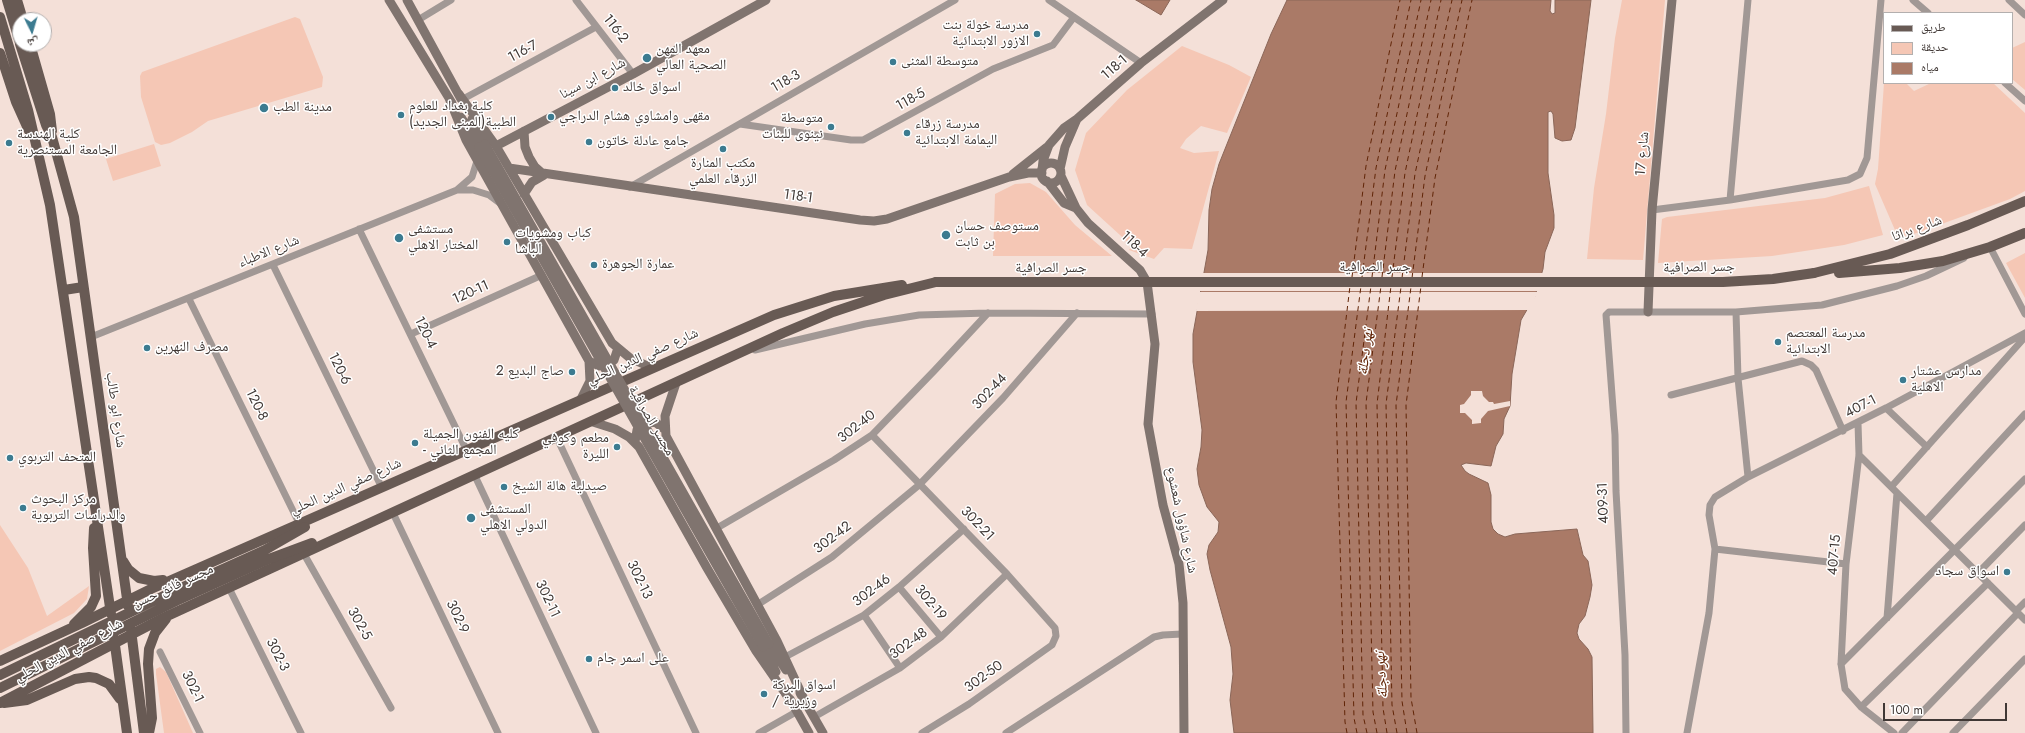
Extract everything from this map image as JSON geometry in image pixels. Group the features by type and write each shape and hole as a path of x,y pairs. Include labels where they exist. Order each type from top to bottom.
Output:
{"main road":[{"name":"شارع ابو طالب","path":"7,0 12,17"},
{"path":"17,0 21,12"},
{"path":"389,0 449,98 482,146"},
{"path":"407,0 461,97 482,146"},
{"name":"شارع ابن سينا","path":"496,146 633,74 766,0"},
{"name":"118-1","path":"509,168 544,175 860,220 874,221 887,219 1009,177 1042,171 1042,161 1049,145 1064,128 1077,119 1142,63 1223,0"},
{"name":"شارع 17","path":"1648,312 1652,210 1672,0"},
{"path":"0,17 25,100 50,204 64,290 127,733"},
{"name":"شارع ابو طالب","path":"23,52 36,97 52,137 74,217 122,556 144,733"},
{"path":"32,52 48,106 52,137"},
{"path":"0,53 16,102 35,141"},
{"path":"461,97 496,146 578,287 618,348 630,358 652,368"},
{"path":"449,98 466,140 477,161 542,275 588,361 590,381 582,399"},
{"path":"1060,172 1056,164 1050,163 1042,171 1046,181 1053,182 1060,172 1065,147 1077,119"},
{"path":"524,131 525,146 529,157 535,167 544,175 532,182 524,194"},
{"path":"1009,177 1049,145"},
{"name":"مجسر الصرافية","path":"482,146 766,645"},
{"name":"118-4","path":"1060,172 1076,208 1088,223 1142,272 1147,282 1152,314"},
{"name":"118-4","path":"1046,181 1064,203 1076,208"},
{"name":"شارع براثا","path":"1814,273 1890,254 1961,228 2025,201"},
{"path":"1814,273 1900,268 1943,261 1990,247 2025,233"},
{"name":"جسر الصرافية","path":"936,282 1715,282 1773,279 1814,273"},
{"name":"شارع صفي الدين الحلي","path":"352,499 774,315 834,296 885,287 936,282"},
{"name":"شارع صفي الدين الحلي","path":"0,703 163,618 593,422 783,333 833,312 876,298 936,282"},
{"path":"64,290 83,287"},
{"name":"شارع شاؤول شعشوع","path":"1152,314 1155,344 1148,424 1163,504 1179,564 1183,602 1182,634 1184,733"},
{"path":"588,361 596,366 608,365 614,360 618,348"},
{"path":"676,383 666,409 664,429 669,442 717,528 785,657 803,697 823,733"},
{"path":"593,422 615,429 635,442 642,452 707,568 809,733"},
{"path":"635,442 637,430 646,423 654,422 664,429"},
{"name":"مجسر فائق حسن","path":"0,675 172,592 265,550 302,525 352,499"},
{"path":"65,632 86,613 94,602 96,588 93,541 96,518"},
{"name":"شارع صفي الدين الحلي","path":"0,661 65,632 127,600 181,575 302,525"},
{"name":"مجسر فائق حسن","path":"0,688 176,601 269,559 365,526"},
{"path":"122,556 128,569 139,578 146,580 161,580 181,575"},
{"path":"151,589 146,596 146,608 155,617 163,618"},
{"path":"149,733 152,718 148,664 149,648 160,625 174,613"},
{"path":"82,623 95,627 100,634 99,647 94,653"},
{"path":"766,645 803,697"},
{"path":"766,645 794,708"},
{"path":"0,703 27,700 75,679 89,677 96,678 109,684 118,695 123,707"}],"street":[{"path":"418,20 451,0"},
{"name":"116-2","path":"576,0 633,74"},
{"name":"118-3","path":"630,187 955,0"},
{"path":"1049,0 1142,63"},
{"path":"1730,200 1748,0"},
{"path":"1652,210 1730,200 1848,180 1860,174 1867,158 1881,0"},
{"path":"1913,0 1927,12"},
{"path":"2009,0 2025,15"},
{"name":"118-5","path":"740,124 851,140 863,140 993,69 1053,45 1074,17"},
{"name":"116-7","path":"461,97 596,27"},
{"path":"2006,84 2025,101"},
{"path":"457,190 472,176 477,161"},
{"path":"457,190 473,190 489,195 502,205"},
{"name":"شارع الاطباء","path":"90,337 189,299 457,190"},
{"name":"120-4","path":"359,229 466,449"},
{"path":"1648,312 1736,312 1822,305 1862,297 1926,276 1990,247 2025,314"},
{"name":"120-6","path":"273,265 381,486"},
{"name":"120-11","path":"411,334 542,275"},
{"name":"120-8","path":"189,299 302,525"},
{"path":"741,353 865,324 911,316 988,312 1152,314"},
{"name":"302-40","path":"717,528 834,460 872,435 934,372 988,312"},
{"name":"409-31","path":"1626,733 1625,655 1616,491 1615,435 1606,315 1609,312 1648,312"},
{"path":"1736,312 1738,378 1748,477"},
{"name":"302-44","path":"919,485 1003,398 1077,313"},
{"name":"407-1","path":"1715,549 1709,515 1710,505 1715,497 1748,477 1858,423 2025,333"},
{"path":"1891,487 2025,337"},
{"path":"1671,395 1802,361 1811,365 1816,370 1844,430"},
{"path":"1886,408 1927,447"},
{"path":"1926,521 2025,414"},
{"name":"407-15","path":"1858,423 1859,455 1846,564 1842,664 1845,689 1861,707"},
{"name":"302-21","path":"872,435 1007,574 1055,628 1056,636"},
{"name":"302-13","path":"557,438 696,733"},
{"path":"1859,455 2025,620"},
{"name":"302-11","path":"475,476 596,733"},
{"path":"1842,664 1956,551 2025,479"},
{"name":"302-42","path":"757,605 832,557 919,485"},
{"path":"1887,618 1897,493"},
{"name":"302-9","path":"393,513 498,733"},
{"path":"1978,573 2025,525"},
{"name":"302-46","path":"785,657 864,615 899,587 964,529"},
{"path":"1687,733 1709,612 1715,549 1846,564"},
{"name":"302-5","path":"304,554 392,708"},
{"name":"302-48","path":"814,717 900,668 941,637 1007,574"},
{"path":"1894,733 1861,707 1988,583"},
{"name":"302-19","path":"899,587 941,637"},
{"name":"302-3","path":"229,588 301,733"},
{"path":"1902,733 2025,602"},
{"path":"864,615 900,668"},
{"path":"1006,733 1154,637 1163,634 1182,634"},
{"name":"302-50","path":"922,733 969,704 1052,645 1056,636"},
{"name":"302-1","path":"160,652 200,733"},
{"path":"1953,733 2025,659"},
{"path":"759,733 794,708"}],"green space":[{"path":"1622,0 1665,0 1643,260 1587,259 1594,188 1606,114 1615,38"},
{"path":"295,17 300,19 323,77 322,87 208,121 192,132 170,143 161,145 155,142 141,97 140,76 142,72"},
{"path":"2025,42 2025,90 2013,80 2013,48"},
{"path":"1182,46 1229,65 1251,77 1227,133 1201,126 1186,139 1180,148 1194,153 1219,151 1192,249 1164,248 1154,259 1129,250 1132,246 1087,205 1075,170 1086,133 1127,90"},
{"path":"1884,84 1907,84 1914,91 1929,84 1994,84 2025,113 2025,191 2010,199 1917,233 1898,237 1875,184 1878,169"},
{"path":"154,144 161,166 113,181 106,159"},
{"path":"1030,183 1046,192 1075,225 1112,256 993,256 995,194 1015,184"},
{"path":"1869,186 1883,235 1844,245 1772,256 1658,263 1662,219 1667,217 1825,198"},
{"path":"2025,253 2025,298 2006,263"},
{"path":"0,525 28,568 47,616 89,586 87,599 74,613 0,651"},
{"path":"160,667 166,672 193,733 164,733 156,674 156,669"}],"water":[{"path":"1136,0 1170,0 1161,15"},
{"name":"نهر دجلة","path":"1287,0 1551,0 1550,11 1552,14 1555,13 1555,0 1591,0 1575,128 1571,140 1562,141 1555,138 1553,114 1551,111 1548,112 1548,173 1554,215 1554,228 1545,252 1543,269 1535,296 1521,320 1512,374 1510,406 1504,419 1503,434 1496,446 1491,466 1466,463 1461,465 1469,474 1488,483 1491,495 1491,522 1493,529 1498,534 1505,537 1515,534 1577,529 1583,555 1588,561 1592,585 1585,616 1579,624 1577,633 1579,639 1588,649 1592,657 1593,733 1234,733 1230,700 1233,674 1231,647 1207,554 1209,545 1218,532 1219,522 1207,507 1199,485 1197,469 1202,430 1193,362 1193,334 1208,250 1209,210 1212,189 1219,164 1271,34"}],"pier":[{"path":"1201,273 1544,273 1539,291 1199,291"},
{"path":"1199,292 1538,292 1529,310 1196,311"},
{"path":"1471,391 1482,391 1483,396 1489,402 1493,402 1494,404 1510,401 1510,406 1488,411 1481,419 1481,423 1472,424 1472,420 1465,413 1460,413 1460,405 1464,404 1471,395"}],"ferry route":[{"path":"1352,277 1366,166 1400,0"},
{"path":"1362,277 1376,168 1411,0"},
{"path":"1372,277 1385,170 1421,0"},
{"path":"1382,277 1395,171 1431,0"},
{"path":"1392,277 1405,173 1441,0"},
{"path":"1402,278 1415,174 1452,0"},
{"path":"1412,278 1425,176 1462,0"},
{"path":"1422,277 1435,178 1472,0"},
{"path":"1347,733 1345,722 1336,402 1350,286"},
{"path":"1357,733 1354,718 1346,402 1361,286"},
{"path":"1367,733 1363,715 1356,403 1371,286"},
{"path":"1377,733 1373,712 1366,403 1381,286"},
{"path":"1387,733 1383,708 1377,404 1391,286"},
{"path":"1417,733 1411,698 1406,405 1421,286"},
{"path":"1397,733 1392,705 1386,404 1401,287"},
{"path":"1407,733 1402,701 1396,405 1411,287"}],"place":[{"name":"مدرسة خولة بنت الازور الابتدائية","path":"1037,34"},
{"name":"معهد المهن الصحية العالي","path":"647,58"},
{"name":"متوسطة المثنى","path":"893,62"},
{"name":"اسواق خالد","path":"615,88"},
{"name":"مدينة الطب","path":"264,108"},
{"name":"كلية بغداد للعلوم الطبية(المبنى الجديد)","path":"401,115"},
{"name":"مقهى وامشاوي هشام الدراجي","path":"551,117"},
{"name":"متوسطة نينوى للبنات","path":"831,127"},
{"name":"مدرسة زرقاء اليمامة الابتدائية","path":"907,133"},
{"name":"جامع عادلة خاتون","path":"589,142"},
{"name":"كلية الهندسة الجامعة المستنصرية","path":"9,143"},
{"name":"مكتب المنارة الزرقاء العلمي","path":"723,149"},
{"name":"مستوصف حسان بن ثابت","path":"946,235"},
{"name":"مستشفى المختار الاهلي","path":"399,238"},
{"name":"كباب ومشويات الباشا","path":"507,242"},
{"name":"عمارة الجوهرة","path":"594,265"},
{"name":"مدرسة المعتصم الابتدائية","path":"1778,342"},
{"name":"مصرف النهرين","path":"147,348"},
{"name":"صاج البديع 2","path":"572,372"},
{"name":"مدارس عشتار الاهلية","path":"1903,380"},
{"name":"كليه الفنون الجميلة - المجمع الثاني","path":"415,443"},
{"name":"مطعم وكوفي الليرة","path":"617,447"},
{"name":"المتحف التربوي","path":"10,458"},
{"name":"صيدلية هالة الشيخ","path":"504,487"},
{"name":"مركز البحوث والدراسات التربوية","path":"23,508"},
{"name":"المستشفى الدولي الاهلي","path":"471,518"},
{"name":"اسواق سجاد","path":"2007,572"},
{"name":"علی اسمر جام","path":"589,659"},
{"name":"اسواق البركة / وزيرية","path":"764,694"}]}
